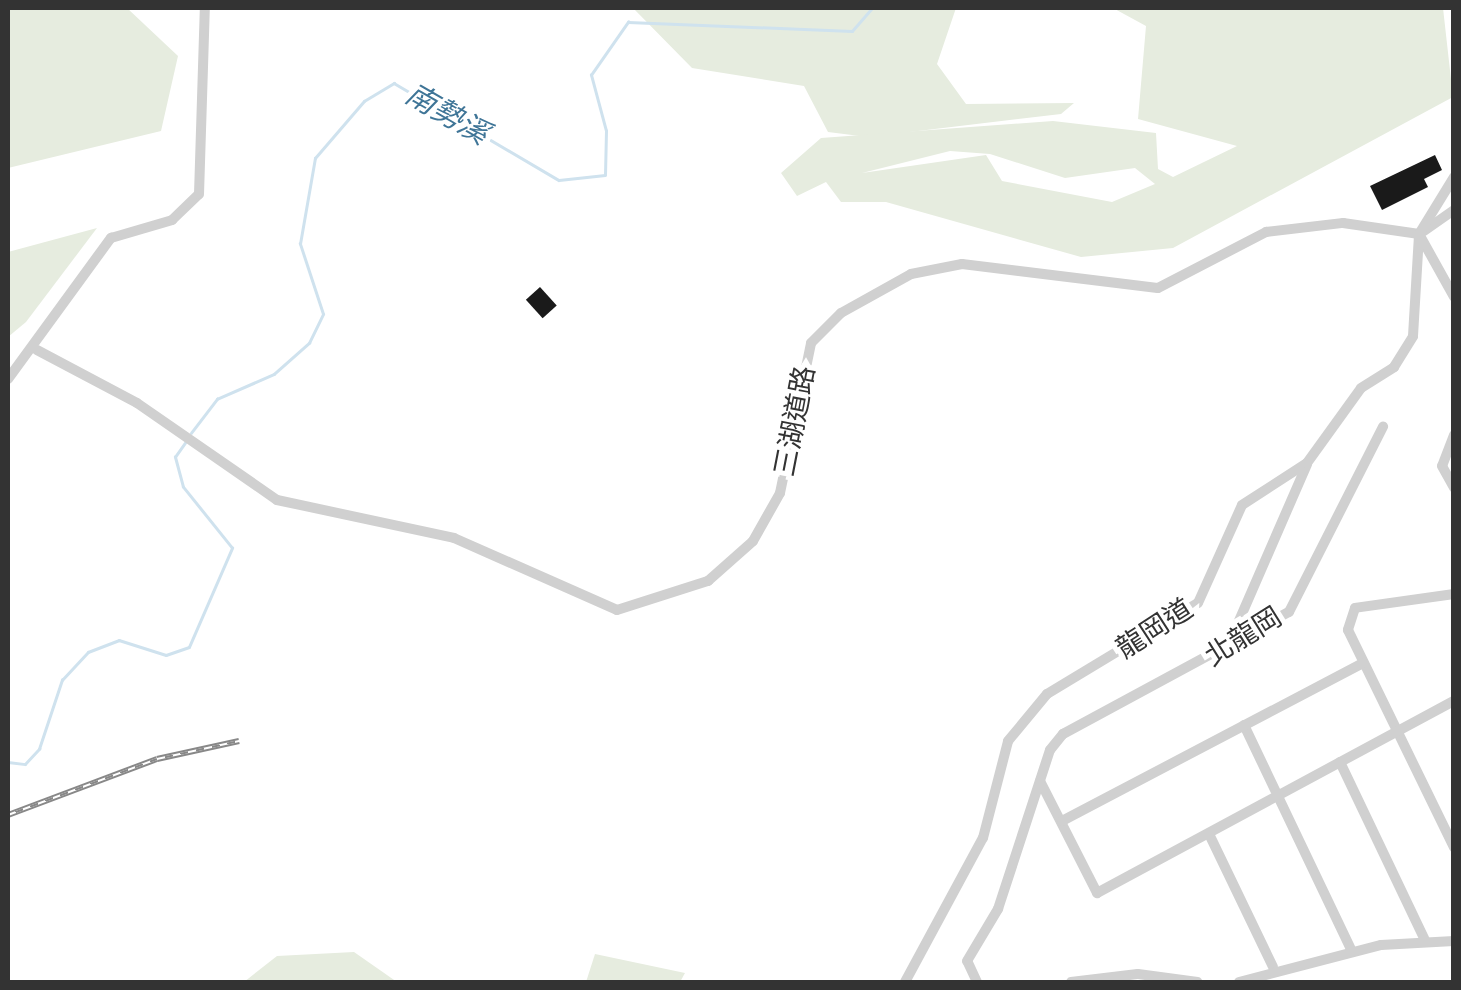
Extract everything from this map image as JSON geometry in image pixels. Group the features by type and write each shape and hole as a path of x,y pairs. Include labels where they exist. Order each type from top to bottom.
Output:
{"street":[{"path":"8,379 37,350 111,238 172,220 199,194 205,8"},
{"name":"龍岡道","path":"905,982 984,838 1008,741 1047,694 1198,603 1242,505 1307,463 1361,388 1394,367 1413,336 1419,234 1454,177"},
{"path":"1454,210 1419,234 1454,297"},
{"name":"三湖道路","path":"37,350 175,429 277,500 447,537 616,610 674,598 708,581 768,520 811,343 841,313 911,274 962,264 1158,288 1288,227 1344,223 1419,234"},
{"name":"北龍岡","path":"977,982 967,961 998,909 1040,781 1064,734 1289,612 1383,427"},
{"path":"1454,434 1442,466 1454,488"},
{"path":"1228,647 1307,463"},
{"path":"1454,594 1355,608 1348,630 1454,847"},
{"path":"1062,822 1363,664"},
{"path":"1040,781 1097,893 1210,836 1281,792 1454,701"},
{"path":"1244,726 1281,792 1352,951"},
{"path":"1340,762 1426,942"},
{"path":"1210,836 1273,968"},
{"path":"1239,982 1273,968 1352,951 1454,941"},
{"path":"1070,982 1138,974 1197,982"}],"shaded area":[{"path":"8,8 127,8 178,56 161,131 8,168"},
{"path":"633,8 956,8 937,64 966,104 1074,103 1061,114 868,137 828,132 804,86 692,68"},
{"path":"1113,8 1443,8 1453,97 1173,248 1081,257 886,202 841,202 826,182 797,196 781,173 821,138 1053,121 1156,133 1158,169 1173,177 1237,146 1138,119 1146,26","holes":["950,151 990,154 1065,178 1135,168 1155,184 1112,202 1002,181 986,155 862,173"]},
{"path":"97,228 26,322 8,337 8,252"},
{"path":"354,952 397,982 244,982 277,956"},
{"path":"595,954 685,973 680,982 586,982"}],"building":[{"path":"1435,155 1442,170 1424,179 1428,187 1382,210 1370,186"},
{"path":"540,287 557,306 543,318 526,300"}],"waterway":[{"name":"南勢溪","path":"191,433 217,399 274,374 309,343 323,314 300,244 315,158 364,101 394,83 559,180 605,175 606,131 591,75 628,22 852,31 872,8"},
{"name":"南勢溪","path":"8,762 25,764 39,749 62,680 88,652 119,640 166,655 189,647 232,548 183,487 175,457 187,440"}],"railway":[{"path":"8,815 157,759 239,741"}]}
